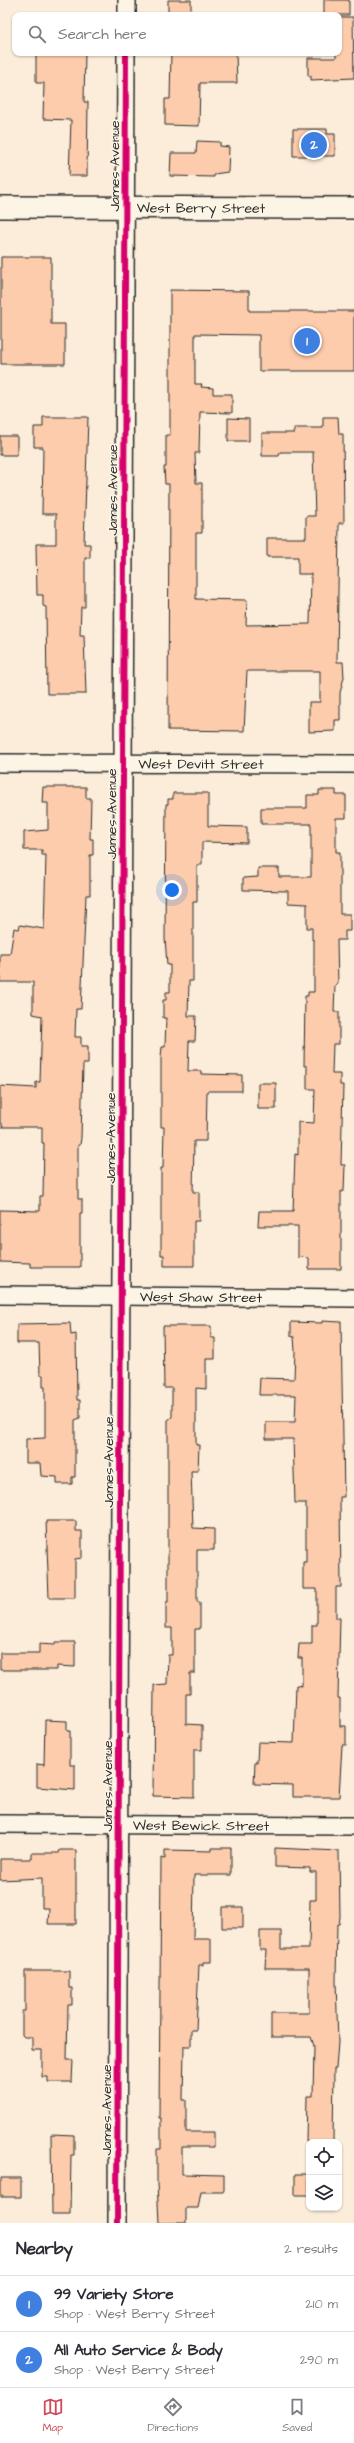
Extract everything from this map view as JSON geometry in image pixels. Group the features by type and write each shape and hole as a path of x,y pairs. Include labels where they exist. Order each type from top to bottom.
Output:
{"main road":[{"name":"West Berry Street","path":"0,207 354,208"}],"street":[{"path":"126,12 127,0"},
{"name":"James Avenue","path":"117,2223 126,56"},
{"name":"West Devitt Street","path":"0,764 354,764"},
{"name":"West Shaw Street","path":"0,1295 354,1298"},
{"name":"West Bewick Street","path":"0,1824 354,1826"}],"building":[{"path":"168,0 191,0 191,12 168,12"},
{"path":"324,0 349,0 349,15 342,15 342,12 324,12"},
{"path":"342,17 353,17 354,78 311,80 311,76 308,76 308,58 336,58 336,56 342,56"},
{"path":"36,56 85,56 84,102 88,102 87,176 69,176 71,120 43,119 44,83 36,83"},
{"path":"171,56 236,56 237,83 200,83 199,126 165,125 165,99 170,99"},
{"path":"293,129 327,129 327,134 335,134 335,156 293,156"},
{"path":"197,141 220,142 220,146 229,147 228,172 214,174 214,177 170,176 171,153 196,153"},
{"path":"1,257 51,257 51,324 65,324 65,364 1,364"},
{"path":"170,290 249,291 249,311 354,311 354,371 259,371 259,335 195,334 195,384 202,384 201,387 213,388 213,394 232,394 232,413 200,412 199,453 195,453 196,483 202,483 202,533 196,533 196,599 247,600 246,625 310,624 311,574 298,574 298,557 267,557 267,538 306,538 306,516 315,516 313,452 280,452 279,456 262,456 262,433 294,433 294,428 323,428 323,417 338,417 339,434 343,434 344,523 339,523 337,662 343,662 344,677 340,693 340,720 335,720 335,731 309,732 309,702 320,702 320,671 247,671 244,731 168,730 169,484 165,484 164,467 166,467 166,435 170,435"},
{"path":"43,417 88,417 84,544 90,544 90,558 85,558 85,607 81,607 80,635 84,635 86,694 47,694 46,607 43,606 43,595 37,595 36,544 56,544 56,514 42,514 43,447 34,447 34,427 43,427"},
{"path":"228,418 249,419 249,441 228,441"},
{"path":"0,436 17,436 17,455 0,455"},
{"path":"43,787 86,787 86,798 91,798 90,839 93,839 93,855 90,855 90,895 86,895 81,1009 76,1009 75,1037 81,1037 81,1046 88,1046 88,1064 83,1064 81,1138 80,1145 78,1145 78,1199 82,1199 82,1213 80,1213 80,1267 30,1267 30,1263 0,1262 0,1210 40,1211 40,1196 43,1196 44,1143 42,1143 42,1127 2,1127 2,1123 0,1123 0,1086 36,1088 36,1082 40,1082 42,1016 33,1014 33,982 0,982 0,954 10,954 14,928 19,929 20,925 44,929 46,855 42,855 42,850 24,850 24,832 48,830 48,803 42,803"},
{"path":"319,790 336,790 336,795 346,795 346,818 336,818 336,852 340,852 340,914 350,914 350,931 345,931 345,940 337,940 338,984 335,985 334,1012 339,1012 339,1044 333,1044 332,1074 340,1074 340,1085 343,1085 341,1165 345,1165 344,1191 341,1191 341,1269 309,1269 309,1258 298,1257 298,1226 258,1226 259,1211 293,1211 295,1154 298,1155 298,1122 314,1123 315,1089 307,1089 307,1066 304,1066 305,996 308,996 308,992 314,992 314,940 312,940 312,928 307,928 307,904 288,903 288,891 243,890 243,878 258,877 258,868 279,868 279,877 311,877 311,824 261,824 261,808 307,808 307,795 319,795"},
{"path":"173,793 208,793 208,826 247,827 247,843 202,842 202,865 197,865 197,902 193,902 193,981 189,981 188,1016 196,1016 195,1041 189,1041 188,1071 201,1071 201,1074 242,1075 242,1091 207,1091 206,1141 194,1141 193,1192 199,1192 199,1221 194,1221 194,1266 164,1266 164,1255 161,1255 161,1168 163,1168 164,1127 161,1127 161,1057 162,1047 165,1047 166,1018 163,1018 163,1000 166,1000 166,992 170,992 170,965 167,965 165,938 166,804 168,804 168,799 173,799"},
{"path":"258,1083 276,1083 276,1109 258,1109"},
{"path":"322,1321 341,1322 344,1497 340,1497 341,1587 336,1587 336,1618 340,1618 338,1698 340,1698 340,1726 346,1726 346,1745 342,1745 339,1797 293,1797 293,1785 254,1784 255,1762 257,1762 258,1742 294,1743 296,1685 302,1686 302,1658 298,1658 299,1644 312,1644 312,1625 317,1625 317,1589 303,1589 303,1562 306,1562 306,1503 295,1503 293,1439 266,1439 266,1422 295,1422 296,1395 259,1395 260,1378 294,1379 295,1351 294,1337 291,1336 291,1322 322,1323"},
{"path":"70,1323 71,1335 76,1334 77,1400 80,1400 80,1418 75,1420 75,1477 72,1477 72,1484 57,1484 57,1477 41,1476 40,1463 26,1463 26,1439 45,1438 45,1387 43,1387 43,1375 40,1375 39,1343 17,1343 17,1324"},
{"path":"163,1326 211,1326 211,1338 215,1338 215,1359 206,1359 206,1389 196,1388 196,1445 199,1445 198,1471 191,1471 193,1528 214,1529 214,1550 197,1550 197,1602 200,1602 200,1629 195,1629 195,1673 190,1673 190,1694 186,1694 186,1724 202,1725 202,1750 194,1750 194,1797 153,1796 154,1685 167,1684 168,1655 172,1655 172,1628 166,1628 166,1602 168,1602 168,1420 172,1417 172,1388 164,1388"},
{"path":"46,1521 76,1521 76,1531 82,1531 82,1558 75,1559 75,1598 49,1598"},
{"path":"55,1642 75,1642 75,1667 57,1666 57,1670 0,1670 0,1653 39,1653 39,1644 55,1645"},
{"path":"45,1720 67,1721 67,1731 70,1731 70,1765 75,1765 75,1790 37,1787 37,1764 44,1765"},
{"path":"212,1848 231,1848 231,1875 194,1875 193,1939 211,1939 211,1962 203,1962 203,1965 199,1965 196,2030 191,2030 191,2046 184,2046 183,2100 186,2100 186,2132 214,2132 214,2147 182,2147 182,2174 224,2175 224,2190 223,2192 201,2192 198,2208 186,2208 186,2223 159,2223 157,2149 161,2149 161,2118 159,2118 161,1858 165,1859 165,1850 212,1851"},
{"path":"275,1848 339,1851 340,1917 339,1924 337,1924 336,1981 338,2042 336,2069 334,2069 333,2139 306,2139 307,2096 313,2096 314,2046 311,2037 271,2037 271,2013 309,2013 309,1968 265,1968 266,1950 260,1950 260,1931 281,1931 281,1949 309,1949 310,1900 316,1900 316,1872 310,1872 310,1868 275,1867"},
{"path":"60,1850 76,1850 76,1924 48,1924 49,1908 42,1908 42,1878 0,1880 0,1859 32,1859 32,1853 59,1853"},
{"path":"222,1907 243,1907 243,1928 222,1928"},
{"path":"25,1971 69,1971 69,1988 72,1988 72,2005 68,2005 67,2060 73,2060 72,2082 48,2082 48,2077 42,2077 42,2050 32,2050 32,2037 24,2037 22,2035 22,2011 25,2011"},
{"path":"51,2134 74,2135 74,2155 71,2155 70,2214 52,2214"},
{"path":"295,2174 306,2174 306,2195 295,2195"},
{"path":"1,2178 21,2178 21,2197 1,2197"}],"cycle path":[{"path":"117,2223 126,56"}],"place":[{"name":"All Auto Service & Body","path":"314,145"},
{"name":"99 Variety Store","path":"307,341"}]}
